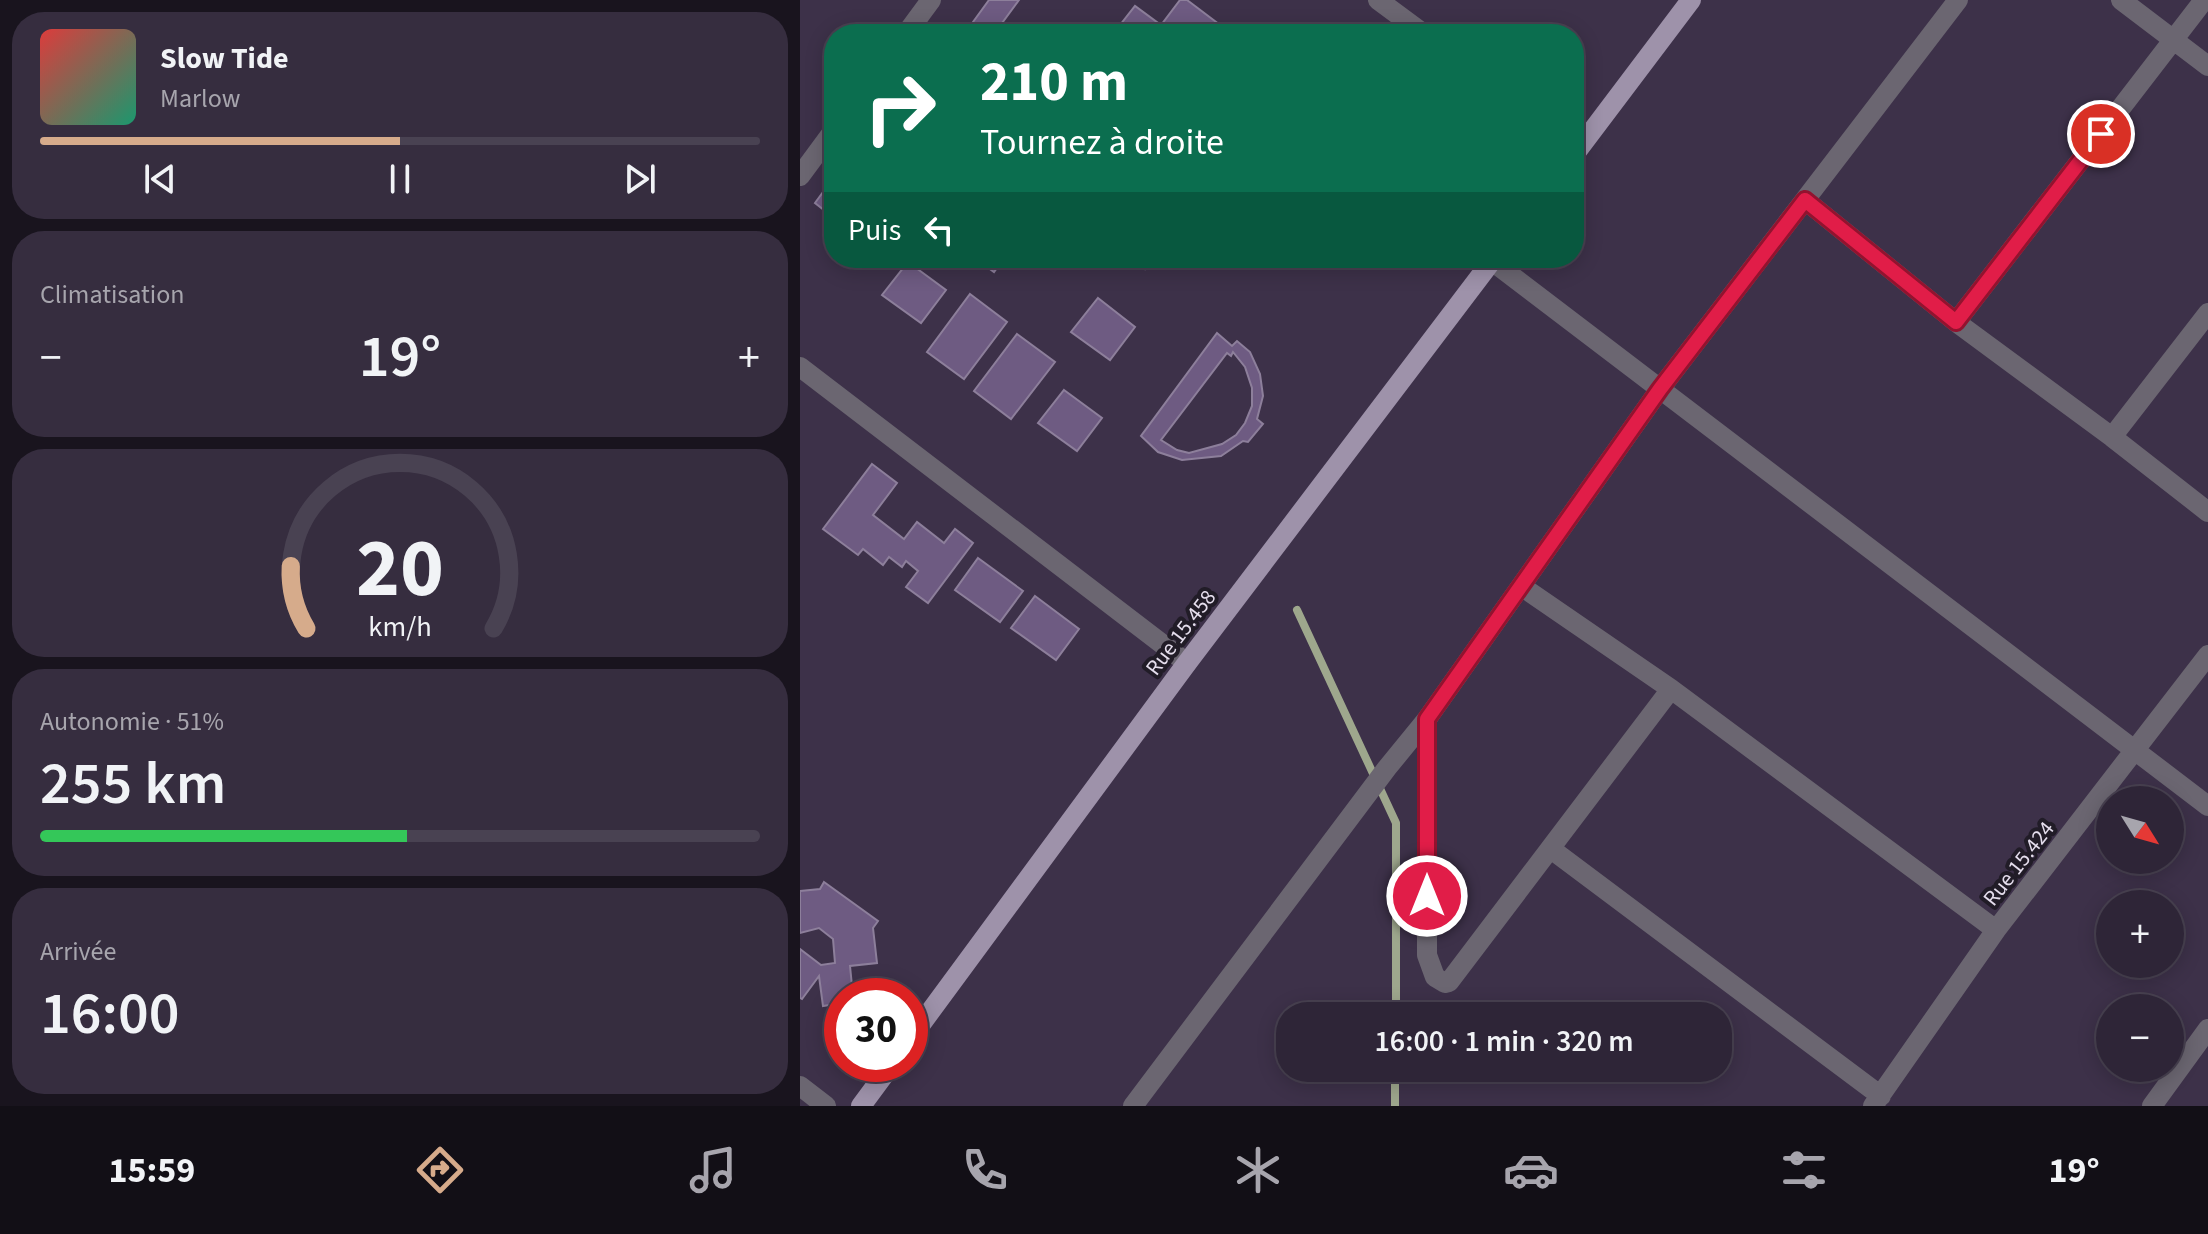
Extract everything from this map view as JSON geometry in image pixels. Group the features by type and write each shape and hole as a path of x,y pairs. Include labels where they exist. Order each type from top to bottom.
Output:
{"main road":[{"path":"1584,139 1691,0"},
{"name":"Rue 15.458","path":"928,1015 1187,663 1487,268"},
{"path":"861,1106 879,1082"}],"street":[{"path":"913,24 931,0"},
{"path":"1378,0 1410,24"},
{"path":"1133,1106 1427,719 1660,389 1958,0"},
{"path":"2121,0 2208,66"},
{"path":"1956,322 2204,0"},
{"path":"800,176 824,144"},
{"path":"1805,200 1956,322 2208,512"},
{"path":"1503,268 2208,806"},
{"path":"2112,437 2208,313"},
{"path":"800,367 1187,663"},
{"path":"1521,586 1671,689 1996,930"},
{"name":"Rue 15.424","path":"1877,1101 1996,930 2208,655"},
{"path":"1427,719 1427,955 1433,974 1443,983 1449,982 1671,689"},
{"path":"1551,849 1877,1101"},
{"path":"2152,1106 2208,1029"},
{"path":"800,1086 826,1106"}],"building":[{"path":"989,0 1019,0 1001,24 973,22"},
{"path":"1180,0 1187,0 1219,24 1162,24"},
{"path":"1135,6 1160,24 1121,24"},
{"path":"824,191 824,210 815,203"},
{"path":"903,268 916,268 946,290 921,323 882,295"},
{"path":"970,294 1007,322 964,379 927,352"},
{"path":"1098,298 1135,327 1110,360 1071,332"},
{"path":"1217,333 1232,346 1237,341 1250,352 1260,374 1263,396 1257,419 1263,424 1248,442 1243,441 1221,456 1182,460 1158,452 1141,436","holes":["1233,352 1245,367 1252,388 1252,406 1236,435 1222,444 1189,453 1161,440 1227,353 1231,356"]},
{"path":"1017,334 1055,362 1011,419 974,391"},
{"path":"1064,390 1102,418 1077,451 1038,423"},
{"path":"872,464 897,483 873,515 904,539 917,522 944,543 955,529 973,543 928,603 906,587 918,571 906,561 902,567 889,557 883,565 863,549 858,555 823,529"},
{"path":"978,558 1023,591 1000,622 955,590"},
{"path":"1035,596 1079,629 1056,660 1011,628"},
{"path":"824,882 878,921 873,928 877,963 850,966 851,978 824,978 823,1006 819,976 800,998 800,949 821,965 835,963 833,939 819,928 800,933 800,891 820,889"}],"waterway":[{"path":"1297,610 1396,823 1396,1002"},
{"path":"1395,1082 1395,1106"}],"route":[{"path":"1427,896 1427,719 1660,389 1805,200 1956,322 2101,134"}]}
